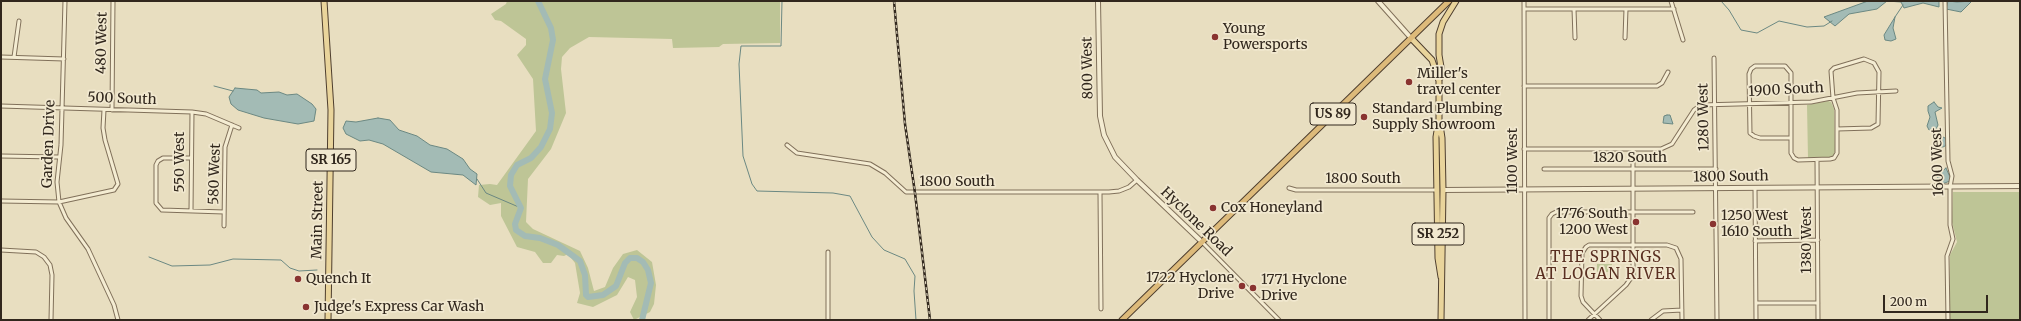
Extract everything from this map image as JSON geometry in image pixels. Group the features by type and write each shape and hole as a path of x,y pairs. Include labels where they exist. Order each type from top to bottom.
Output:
{"highway":[{"name":"US 89","path":"1122,320 1449,1"}],"main road":[{"name":"Main Street","path":"324,1 331,110 328,320"},
{"path":"1439,81 1441,67 1439,55 1439,34 1443,22 1456,1"},
{"name":"SR 252","path":"1411,38 1432,60 1439,81 1439,119 1442,138 1438,258 1441,277"},
{"name":"SR 252","path":"1439,119 1437,131 1441,194 1441,320"}],"street":[{"name":"Garden Drive","path":"65,1 61,145 58,157 57,182 59,202 66,218 88,249 114,305 118,320"},
{"name":"480 West","path":"112,110 114,1"},
{"name":"800 West","path":"1098,1 1100,116 1104,135"},
{"path":"1378,1 1411,38"},
{"name":"1100 West","path":"1524,1 1525,320"},
{"path":"1671,1 1683,40"},
{"name":"1600 West","path":"1945,1 1948,161 1952,183 1950,187 1950,225 1953,239 1947,256 1948,320"},
{"path":"1524,10 1626,8 1674,9"},
{"path":"1625,38 1626,8"},
{"path":"1574,9 1575,38"},
{"path":"14,57 18,21"},
{"path":"1,57 64,59"},
{"name":"1280 West","path":"1714,58 1717,320"},
{"path":"1791,138 1760,138 1750,133 1749,74 1751,69 1755,66 1785,66 1791,73 1791,138 1791,154 1798,160 1817,160 1834,158 1837,153 1837,129 1837,110 1833,98 1830,75 1831,71 1834,68 1864,59 1874,63 1879,72 1878,124 1875,126 1837,129"},
{"path":"1524,86 1657,86 1662,83 1668,72"},
{"name":"1900 South","path":"1633,149 1668,147 1672,144 1694,110 1701,105 1791,103 1833,98 1856,93 1896,91"},
{"name":"500 South","path":"1,106 192,112 206,114 239,128"},
{"path":"1,201 59,202 114,190 118,184 105,140 103,128 104,110"},
{"name":"550 West","path":"191,211 192,112"},
{"name":"580 West","path":"224,226 225,148 232,125"},
{"name":"Hyclone Road","path":"1104,135 1115,157 1279,320"},
{"name":"1800 South","path":"787,145 797,152 808,155 832,156 870,164 885,173 906,192 1100,192 1119,191 1129,187 1137,180"},
{"path":"1524,149 1633,149 1634,268 1630,281 1588,320"},
{"path":"1,156 58,157"},
{"path":"191,158 163,158 158,161 156,165 156,203 158,208 162,210 224,212"},
{"name":"1380 West","path":"1817,160 1818,320"},
{"name":"1820 South","path":"1544,169 1716,169"},
{"name":"1800 South","path":"1289,188 1296,190 1524,190 2020,186"},
{"path":"1755,188 1756,320"},
{"path":"1100,192 1101,309"},
{"path":"1549,320 1550,216 1556,212 1693,212"},
{"path":"1755,241 1818,240"},
{"path":"1600,320 1583,302 1582,296 1583,249 1589,245 1667,245 1679,251 1682,259 1682,320"},
{"path":"1,250 36,252 44,257 50,265 52,275 51,320"},
{"path":"828,252 828,320"},
{"path":"1756,303 1818,303"},
{"path":"1651,320 1663,311 1682,310"}],"green space":[{"path":"507,1 780,1 780,43 723,44 719,47 673,48 672,39 589,37 570,48 562,57 561,69 566,113 551,149 528,179 526,222 533,229 580,251 588,268 594,291 605,287 613,268 623,254 637,250 652,262 656,285 654,304 650,312 634,320 630,312 637,297 635,280 628,277 617,295 593,307 577,303 580,293 575,263 568,254 564,256 557,255 551,263 543,263 535,252 517,247 501,216 501,203 490,205 478,197 479,185 497,185 536,131 533,79 517,55 526,45 526,39 501,21 495,20 491,14 506,4"},
{"path":"1828,101 1831,102 1834,109 1835,152 1833,156 1830,157 1808,158 1807,105"},
{"path":"1953,192 2020,192 2020,320 1950,320 1950,255 1957,242 1952,222"},
{"path":"1597,264 1612,264 1612,272 1597,272"}],"water":[{"path":"1868,1 1887,1 1877,9 1849,14 1835,26 1824,17"},
{"path":"1887,1 1939,1 1939,7 1923,3 1904,8 1901,2"},
{"path":"1948,1 1972,1 1961,12 1946,9"},
{"path":"1895,17 1893,28 1896,39 1891,41 1885,40 1884,35"},
{"path":"235,88 257,90 261,93 279,92 287,95 297,94 312,104 316,109 314,121 298,124 264,118 238,110 231,104 229,97"},
{"path":"1934,102 1938,107 1942,108 1935,112 1938,125 1936,129 1929,130 1927,126 1930,117 1928,106"},
{"path":"1670,115 1673,124 1663,123 1664,116"},
{"path":"378,118 390,120 399,130 417,136 430,145 447,149 463,159 470,169 477,174 476,185 463,175 431,172 383,144 369,140 360,141 346,134 343,128 346,121 356,122"},
{"path":"1940,137 1944,137 1946,138 1946,146 1940,147 1937,144 1937,140"},
{"path":"1946,168 1950,181 1942,184 1937,177"}],"waterway":[{"path":"538,1 551,28 553,40 545,79 552,113 550,129 541,147 531,158 517,165 511,175 510,186 521,208 515,224 516,230 525,236 540,238 558,245 580,261 585,275 586,295 588,297 603,295 616,286 625,263 630,258 637,258 643,262 648,270 651,283 642,320"},
{"path":"782,1 781,46 741,46 739,64 743,156 752,184 757,191 833,193 850,196 872,237 884,250 905,259 915,276 914,291 916,320"},
{"path":"1721,1 1729,10 1741,30 1757,33 1779,21 1807,27 1824,26 1832,21"},
{"path":"1895,17 1903,5"},
{"path":"214,86 233,91"},
{"path":"477,179 486,193 521,208"},
{"path":"149,257 172,266 210,265 233,259 281,260 290,268 299,271 317,270"}],"railway":[{"path":"894,1 905,124 930,320"}],"place":[{"name":"Young Powersports","path":"1215,37"},
{"name":"Miller's travel center","path":"1409,82"},
{"name":"Standard Plumbing Supply Showroom","path":"1364,117"},
{"name":"Cox Honeyland","path":"1213,208"},
{"name":"1776 South 1200 West","path":"1636,222"},
{"name":"1250 West 1610 South","path":"1713,224"},
{"name":"Quench It","path":"298,279"},
{"name":"1722 Hyclone Drive","path":"1242,286"},
{"name":"1771 Hyclone Drive","path":"1253,288"},
{"name":"Judge's Express Car Wash","path":"306,307"}],"district":[{"name":"THE SPRINGS AT LOGAN RIVER","path":"1606,266"}]}
